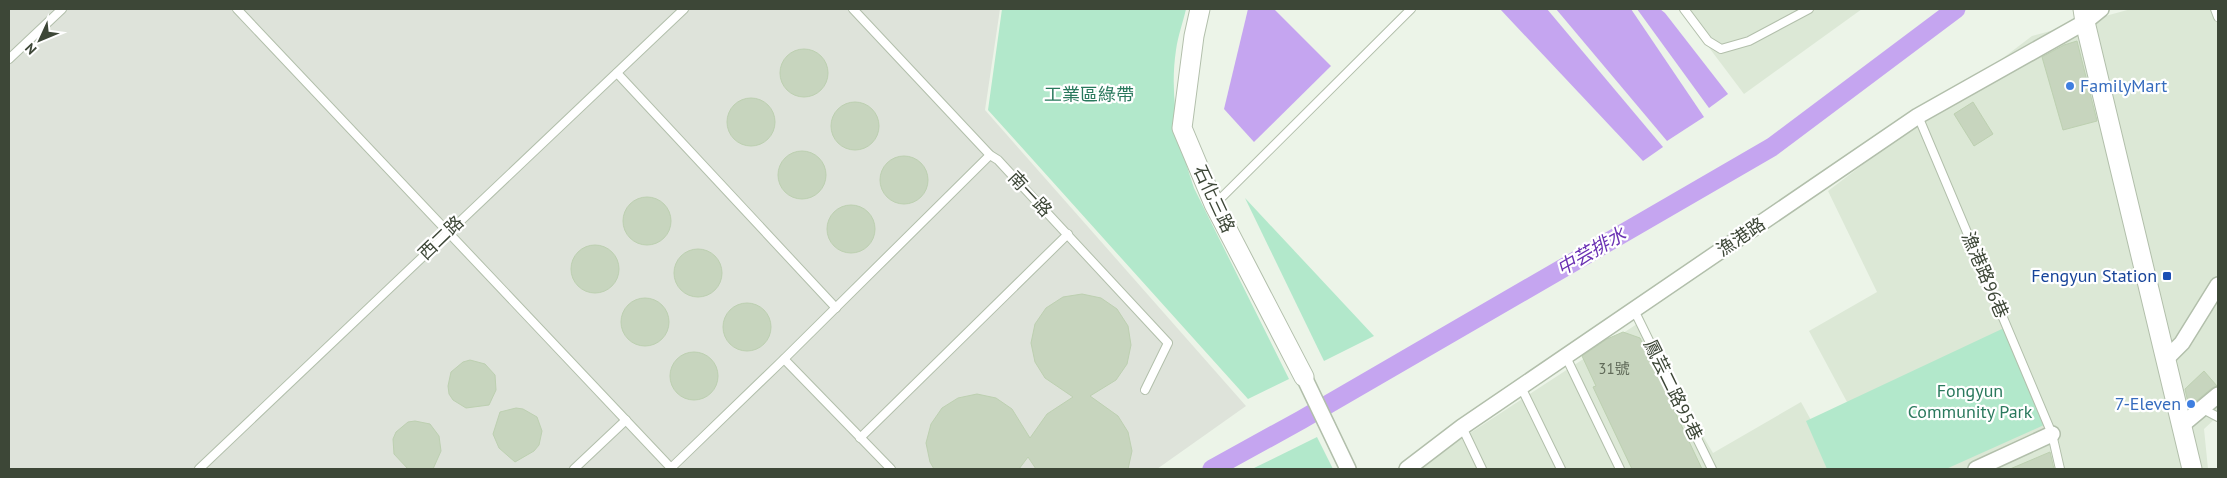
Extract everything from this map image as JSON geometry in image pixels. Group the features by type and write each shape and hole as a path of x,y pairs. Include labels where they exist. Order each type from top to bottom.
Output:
{"street":[{"name":"石化三路","path":"1200,9 1194,36 1182,128 1214,204 1304,377"},
{"name":"漁港路","path":"1407,469 1462,427 1918,116 2084,15 2101,9"},
{"path":"2084,15 2192,469"},
{"path":"2166,360 2182,343 2218,285"},
{"path":"1304,377 1348,469"},
{"path":"2182,425 2218,395"},
{"path":"1976,469 2052,434"}],"lane":[{"path":"9,59 62,9"},
{"path":"237,9 671,469 990,155"},
{"name":"西二路","path":"199,469 684,9"},
{"name":"南一路","path":"853,9 990,155 998,160 1068,234 1168,343 1145,390"},
{"path":"1214,204 1411,9"},
{"path":"1684,9 1708,41 1721,49 1749,41 1809,9"},
{"path":"2215,9 2218,17"},
{"path":"617,73 836,308"},
{"name":"漁港路96巷","path":"1918,116 2052,434 2060,469"},
{"path":"860,438 1068,234"},
{"name":"鳳芸二路95巷","path":"1634,310 1712,469"},
{"path":"1566,357 1620,469"},
{"path":"784,359 891,469"},
{"path":"1521,387 1561,469"},
{"path":"2201,408 2218,417"},
{"path":"574,469 626,420"},
{"path":"1462,427 1482,469"}],"shaded area":[{"path":"9,9 1000,9 985,110 1246,406 1157,469 9,469"},
{"path":"1248,9 1274,9 1331,66 1254,142 1224,109"},
{"path":"1500,9 1547,9 1663,147 1643,161"},
{"path":"1556,9 1631,9 1704,117 1667,141"},
{"path":"1637,9 1660,9 1665,13 1728,94 1709,108"},
{"path":"1680,9 1862,9 1744,94"},
{"path":"2131,9 2218,9 2218,416 2204,429 2208,469 1863,469 1877,458 1809,331 1877,292 1828,191 2032,36"},
{"path":"1637,324 1713,453 1801,402 1838,469 1415,469"}],"green space":[{"name":"工業區綠帶","path":"1002,9 1186,9 1179,34 1174,68 1175,103 1184,155 1194,188 1289,379 1248,399 988,110"},
{"path":"1245,198 1374,336 1324,361"},
{"name":"Fongyun Community Park","path":"2004,328 2044,425 1946,469 1827,469 1806,421"},
{"path":"1317,437 1333,469 1252,469"}],"building":[{"name":"FamilyMart","path":"2077,41 2097,121 2063,130 2042,57 2064,45"},
{"path":"799,49 809,49 821,56 828,68 828,78 821,90 809,97 799,97 791,93 784,86 780,78 780,68 784,60 791,53"},
{"path":"746,98 756,98 768,105 775,117 775,127 768,139 756,146 746,146 738,142 731,135 727,127 727,117 731,109 738,102"},
{"path":"850,102 860,102 872,109 879,121 879,131 872,143 860,150 850,150 842,146 835,139 831,131 831,121 835,113 842,106"},
{"path":"1973,102 1993,134 1974,146 1954,114"},
{"path":"797,151 807,151 819,158 826,170 826,180 819,192 807,199 797,199 789,195 782,188 778,180 778,170 782,162 789,155"},
{"path":"899,156 909,156 921,163 928,175 928,185 921,197 909,204 899,204 891,200 884,193 880,185 880,175 884,167 891,160"},
{"path":"642,197 652,197 664,204 671,216 671,226 664,238 652,245 642,245 634,241 627,234 623,226 623,216 627,208 634,201"},
{"path":"846,205 856,205 868,212 875,224 875,234 868,246 856,253 846,253 838,249 831,242 827,234 827,224 831,216 838,209"},
{"path":"590,245 600,245 612,252 619,264 619,274 612,286 600,293 590,293 582,289 575,282 571,274 571,264 575,256 582,249"},
{"path":"693,249 703,249 715,256 722,268 722,278 715,290 703,297 693,297 685,293 678,286 674,278 674,268 678,260 685,253"},
{"path":"1082,294 1101,298 1117,309 1128,326 1131,345 1127,364 1116,380 1090,396 1118,416 1128,432 1132,451 1128,469 1036,469 1028,457 1019,469 934,469 930,462 926,443 931,424 942,408 958,398 977,394 996,398 1012,409 1030,438 1047,414 1073,397 1045,378 1035,362 1031,343 1035,324 1046,308 1063,297"},
{"path":"640,298 650,298 662,305 669,317 669,327 662,339 650,346 640,346 632,342 625,335 621,327 621,317 625,309 632,302"},
{"path":"742,303 752,303 764,310 771,322 771,332 764,344 752,351 742,351 734,347 727,340 723,332 723,322 727,314 734,307"},
{"path":"1623,332 1640,338 1702,469 1632,469 1593,387 1596,386 1582,356 1607,339"},
{"path":"689,352 699,352 711,359 718,371 718,381 711,393 699,400 689,400 681,396 674,389 670,381 670,371 674,363 681,356"},
{"path":"470,360 485,364 495,375 496,390 489,405 466,408 453,400 449,394 448,386 451,372 463,362"},
{"name":"7-Eleven","path":"2204,371 2217,386 2189,407 2185,389"},
{"path":"516,408 523,409 537,417 542,431 539,445 534,451 515,462 499,448 493,434 500,412"},
{"path":"415,421 430,424 439,436 441,451 433,469 408,469 394,454 393,439 396,432 408,422"},
{"path":"2050,452 2054,469 2010,469"}],"waterway":[{"name":"中芸排水","path":"1212,469 1301,420 1772,147 1956,9"}],"place":[{"name":"FamilyMart","path":"2070,86"},
{"name":"Fengyun Station","path":"2167,276"},
{"name":"7-Eleven","path":"2191,404"}]}
